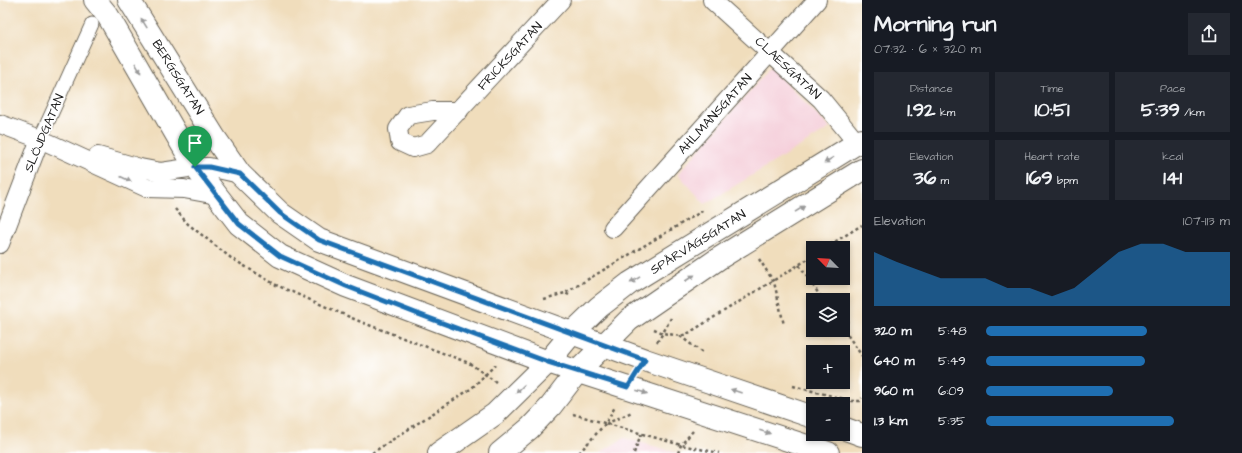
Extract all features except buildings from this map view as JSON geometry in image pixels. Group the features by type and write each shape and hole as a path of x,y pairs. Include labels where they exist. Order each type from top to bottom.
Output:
{"street":[{"path":"95,0 108,16 195,167 239,224 280,256 346,286 548,362 828,453"},
{"name":"BERGSGATAN","path":"129,0 214,138 240,174 280,213 319,240 645,360 806,415"},
{"name":"FRICKSGATAN","path":"459,111 561,0"},
{"name":"CLAESGATAN","path":"712,0 821,99 859,141"},
{"name":"AHLMANSGATAN","path":"613,228 817,0"},
{"name":"SLÖJDGATAN","path":"0,244 40,139 92,24"},
{"path":"0,124 40,139 147,188 184,190 217,196"},
{"path":"40,139 140,168 161,172 195,167 209,167 240,174"},
{"name":"SPÅRVÄGSGATAN","path":"440,453 495,414 548,362 572,333 599,308 630,284 859,141"},
{"name":"SPÅRVÄGSGATAN","path":"500,453 536,423 578,371 629,320 718,259 862,170"},
{"path":"850,431 862,435"}],"path":[{"path":"836,241 862,225"},
{"path":"757,256 774,282 784,325"},
{"path":"645,360 663,333 680,336 687,334 774,282 806,260"},
{"path":"799,265 818,293"},
{"path":"680,336 704,354"},
{"path":"848,337 862,356"},
{"path":"372,453 472,388 497,363"},
{"path":"792,385 852,401 860,401 862,398"},
{"path":"579,453 605,424 628,387"},
{"path":"605,424 634,412"},
{"path":"605,424 681,445 719,453"},
{"path":"678,453 681,445 697,426"},
{"path":"634,453 641,434"}],"shaded area":[{"path":"771,67 830,128 705,204 678,174"},
{"path":"624,438 675,452 679,453 600,453"}],"route":[{"path":"195,167 209,167 240,174 280,213 319,240 645,360 628,387 548,362 346,286 280,256 239,224 195,167"}]}
